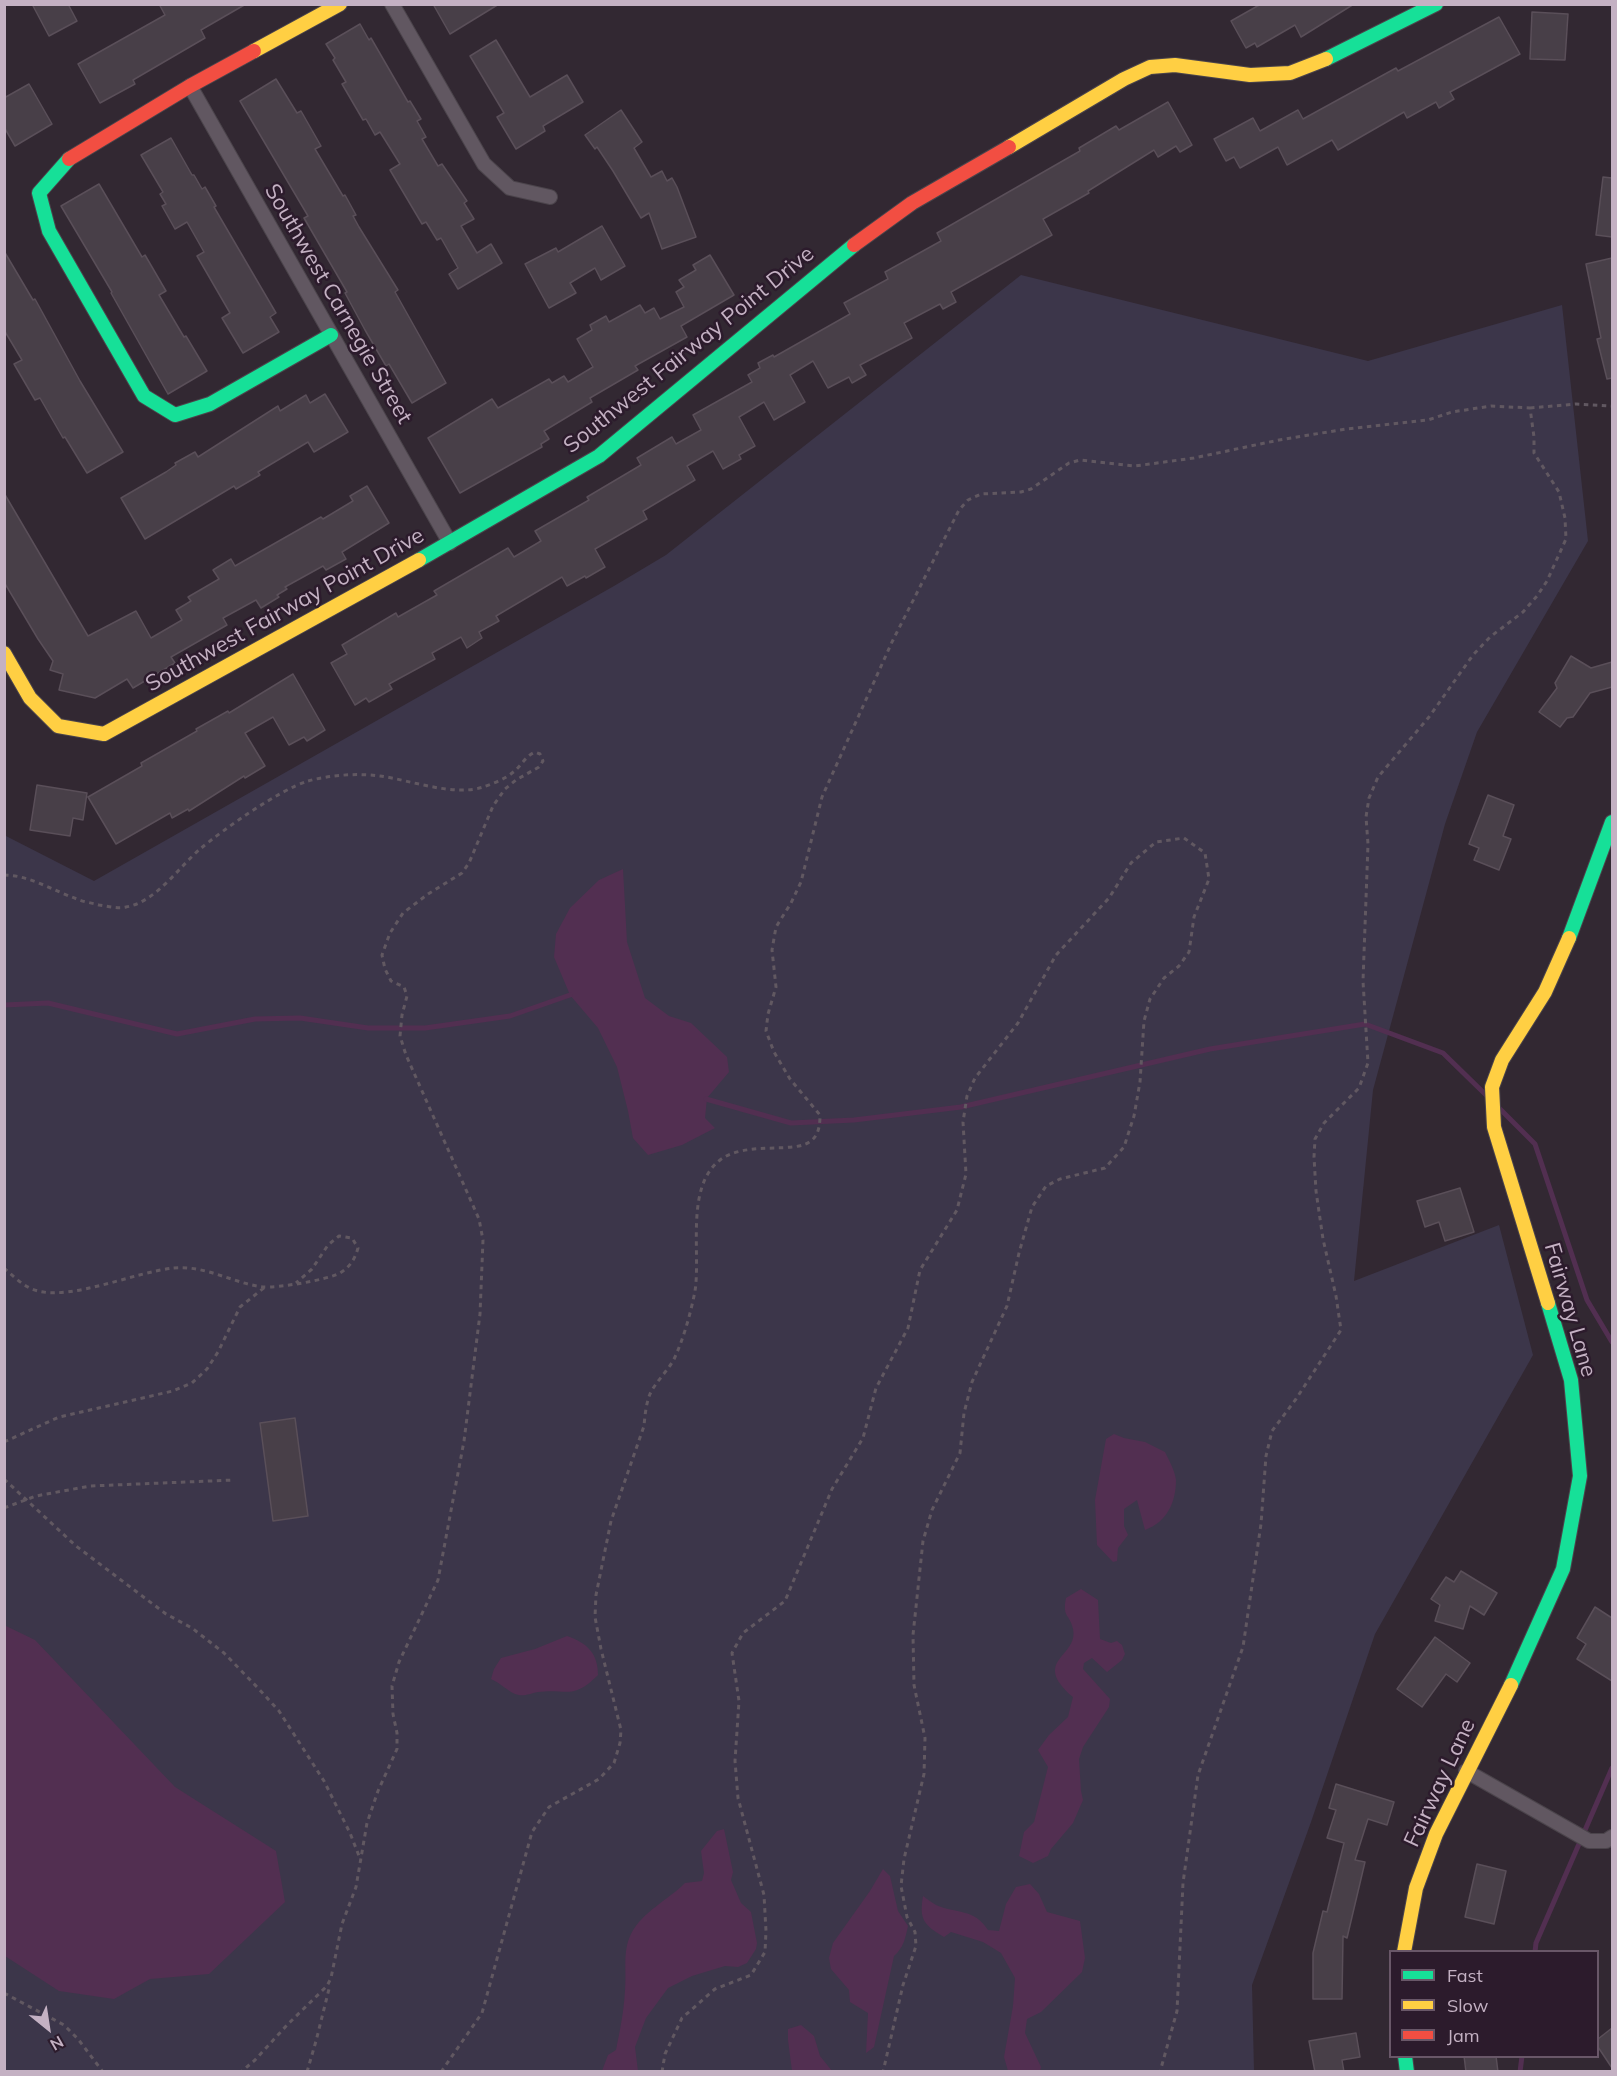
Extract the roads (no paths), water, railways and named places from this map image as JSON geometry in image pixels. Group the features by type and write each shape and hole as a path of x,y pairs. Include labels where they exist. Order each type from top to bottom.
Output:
{"street":[{"path":"331,335 210,404 175,415 144,396 49,231 39,193 65,161 190,86 340,4"},
{"path":"392,4 484,164 510,188 549,197"},
{"name":"Southwest Fairway Point Drive","path":"4,653 30,698 58,726 104,734 450,543 599,456 882,223 912,203 1124,79 1150,68 1175,65 1250,75 1290,73 1319,62 1436,4"},
{"name":"Southwest Carnegie Street","path":"190,86 450,543"},
{"name":"Fairway Lane","path":"1404,1950 1416,1888 1436,1834 1520,1667 1563,1569 1580,1476 1571,1380 1494,1127 1492,1087 1502,1060 1545,992 1568,941 1612,822"},
{"path":"1466,1772 1588,1841 1612,1838"}],"waterway":[{"path":"4,1005 48,1003 177,1034 255,1019 300,1018 368,1028 425,1028 510,1016 570,995"},
{"path":"706,1099 791,1123 854,1120 961,1107 1210,1049 1365,1024 1443,1053 1486,1095"},
{"path":"1499,1108 1535,1144 1587,1300 1612,1342"},
{"path":"1535,1950 1536,1943 1612,1768"},
{"path":"1520,2072 1522,2058"}]}
